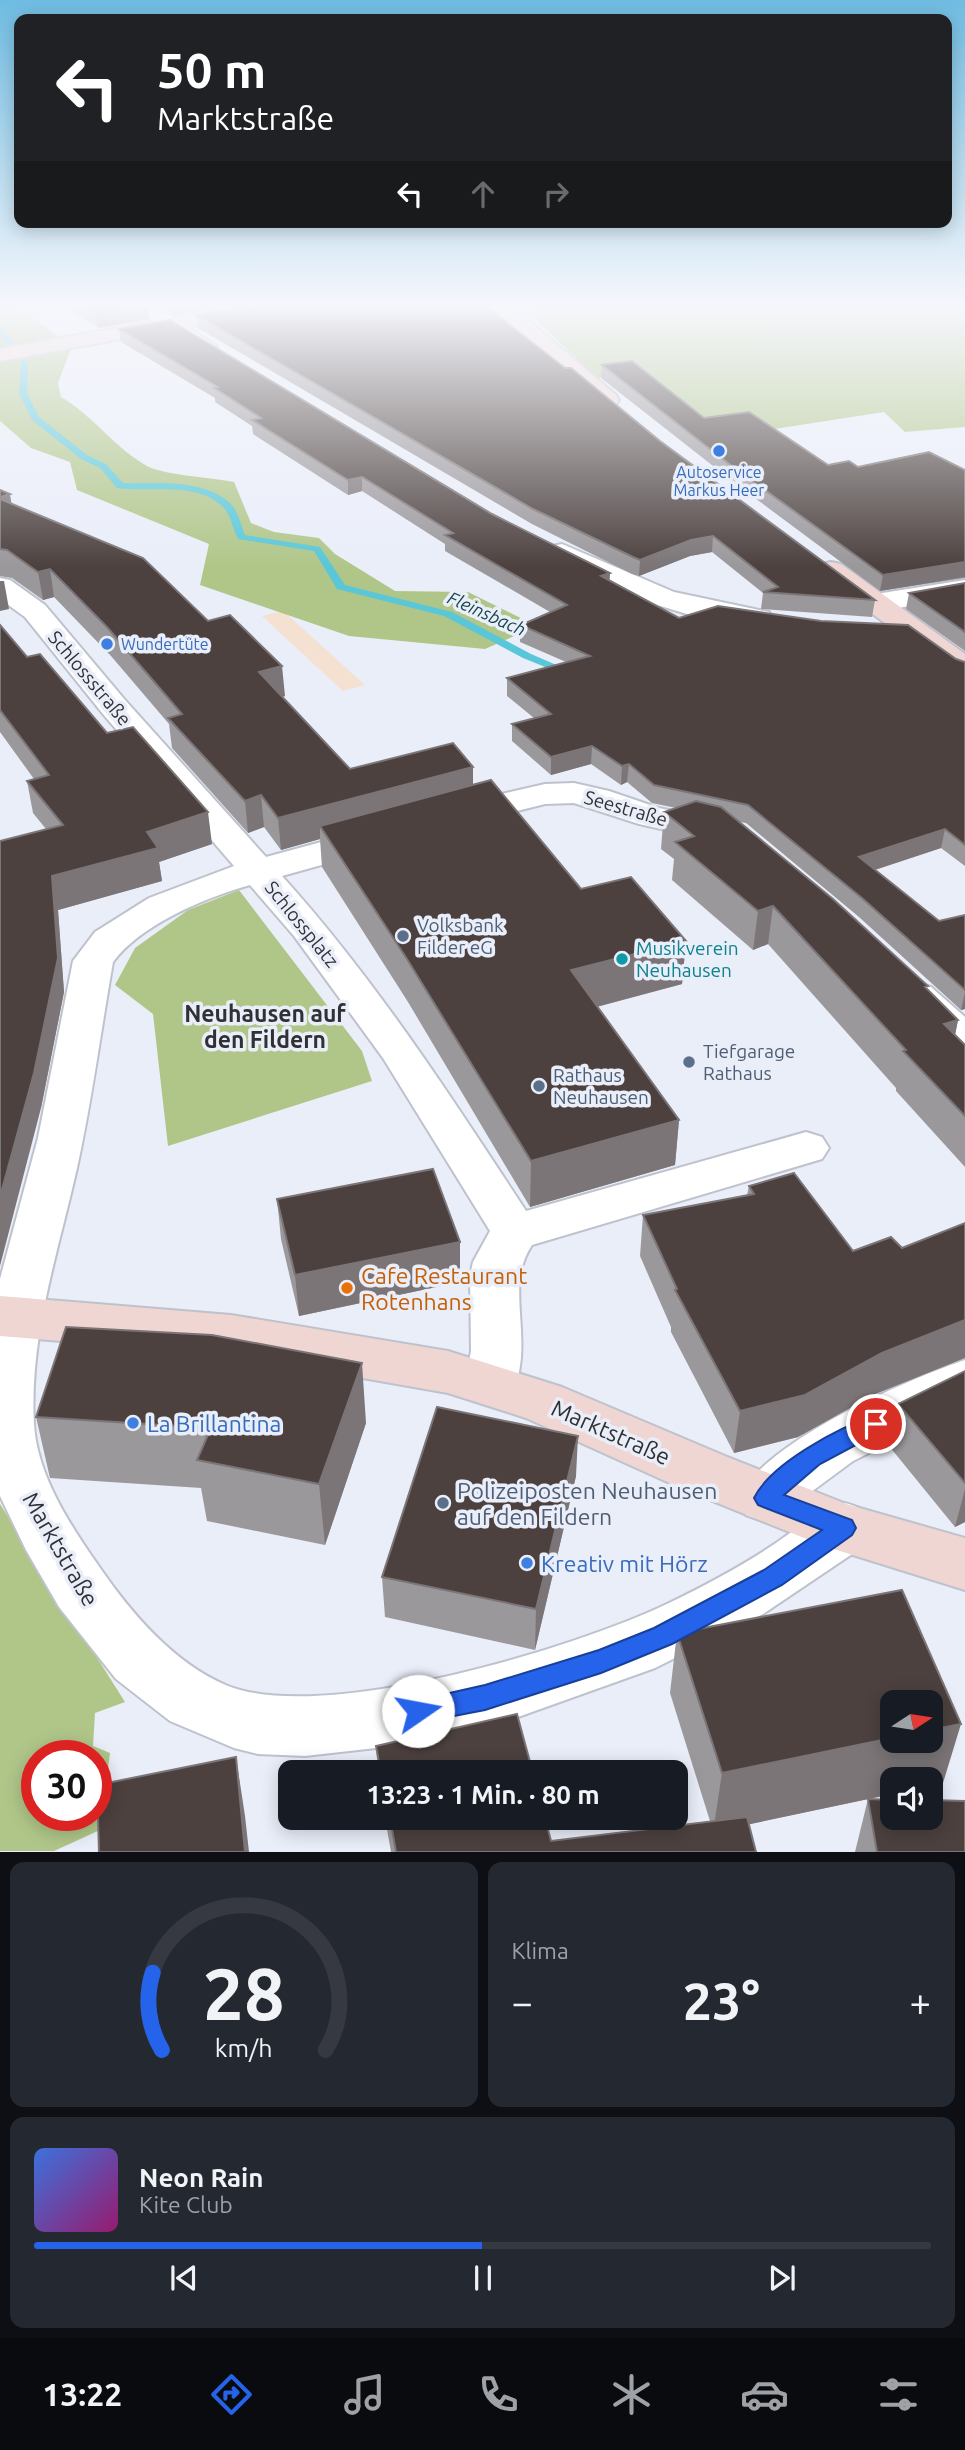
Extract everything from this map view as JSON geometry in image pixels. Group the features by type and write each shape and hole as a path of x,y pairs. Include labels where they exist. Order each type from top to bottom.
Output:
{"street":[{"path":"600,393 628,416"},
{"path":"539,540 664,598 791,623"},
{"path":"809,554 965,668"},
{"name":"Schlossstraße","path":"0,586 35,611 114,707 259,870"},
{"path":"876,603 965,588"},
{"path":"0,621 35,611"},
{"path":"862,629 911,630"},
{"name":"Seestraße","path":"259,870 545,794 574,793 597,798 652,817 731,833 741,842"},
{"name":"Schlossplatz","path":"5,1316 55,1164 93,961 109,940 162,906 259,870 308,928 378,1022 455,1136 515,1232"},
{"path":"894,974 965,1040"},
{"path":"491,1383 497,1353 493,1276 500,1251 515,1232 806,1148"},
{"name":"Marktstraße","path":"844,1528 807,1556 722,1607 601,1662 485,1697 418,1711 308,1726 263,1725 216,1712 181,1695 148,1668 105,1623 70,1573 41,1521 14,1461 7,1428 3,1382 5,1316 231,1335 402,1362 491,1383 543,1402 766,1498 844,1528 965,1564"},
{"path":"766,1498 786,1477 812,1458 965,1381"}],"shaded area":[{"path":"283,611 365,685 343,691 262,616"}],"green space":[{"path":"0,393 60,393 61,397 84,413 126,451 149,467 234,482 251,523 274,532 319,538 335,554 395,591 468,592 537,626 485,649 349,636 200,585 209,544 77,490 70,462 31,448 0,421"},
{"path":"646,393 965,393 965,427 905,432 884,412 768,430 678,434"},
{"path":"239,890 362,1051 372,1081 168,1146 153,1014 115,985 135,948 188,910"},
{"path":"0,1504 125,1702 95,1713 93,1740 21,1740 21,1831 98,1831 54,1851 0,1851"}],"building":[{"path":"223,393 292,393 492,514 610,573 601,576 679,618 718,606 821,621 908,625 956,659 965,662 965,845 945,829 859,857 939,921 965,915 965,990 862,898 748,805 654,785 629,764 622,766 592,746 551,757 512,724 551,714 507,678 590,656 521,625 567,605 445,535 453,533 362,477 348,480 252,420 261,418"},
{"path":"332,393 602,393 660,441 875,600 763,592 778,587 713,536 691,540 640,560 533,509"},
{"path":"639,393 673,393 704,418 749,412 828,465 849,461 858,467 929,452 965,470 965,562 883,575 737,470"},
{"path":"0,490 10,494 0,497"},
{"path":"0,499 143,558 208,621 230,615 282,666 259,672 350,769 453,743 473,767 278,818 261,795 245,801 168,718 182,714 107,627 50,569 38,572 7,550 0,549"},
{"path":"965,583 965,632 909,593"},
{"path":"0,625 27,657 40,654 107,733 133,727 208,812 147,832 158,848 52,876 58,958 34,1073 0,1197 0,841 63,825 27,781 49,775 0,710"},
{"path":"491,780 581,889 631,877 686,941 571,970 679,1120 531,1161 407,959 320,826"},
{"path":"696,801 721,807 833,899 928,986 925,987 958,1020 944,1024 965,1045 965,1116 773,906 758,911 675,842 694,836 664,812"},
{"path":"433,1169 460,1242 295,1275 277,1199"},
{"path":"794,1173 853,1251 891,1237 902,1248 965,1223 965,1320 882,1353 805,1395 740,1411 675,1290 677,1289 643,1215 754,1194 749,1186"},
{"path":"66,1327 212,1335 362,1363 319,1484 197,1460 211,1428 36,1417"},
{"path":"965,1371 965,1483 898,1404"},
{"path":"437,1407 578,1436 536,1609 382,1577"},
{"path":"902,1590 961,1724 943,1728 943,1690 880,1690 880,1740 722,1773 677,1633"},
{"path":"517,1714 529,1760 379,1760 376,1746"},
{"path":"236,1757 245,1852 99,1852 98,1831 112,1831 112,1782"},
{"path":"868,1799 880,1800 880,1830 943,1830 943,1800 965,1801 965,1852 877,1852"},
{"path":"747,1817 756,1852 396,1852 392,1830 548,1830 551,1841 641,1830 688,1830 688,1824"}],"waterway":[{"name":"Fleinsbach","path":"23,393 35,418 84,457 103,466 120,486 176,487 217,498 229,509 241,537 317,549 341,587 448,614 527,656 569,673"}],"place":[{"name":"Autoservice Markus Heer","path":"719,451"},
{"name":"Wundertüte","path":"107,644"},
{"name":"Volksbank Filder eG","path":"403,936"},
{"name":"Musikverein Neuhausen","path":"622,959"},
{"name":"Tiefgarage Rathaus","path":"689,1062"},
{"name":"Rathaus Neuhausen","path":"539,1086"},
{"name":"Cafe Restaurant Rotenhans","path":"347,1288"},
{"name":"La Brillantina","path":"133,1423"},
{"name":"Polizeiposten Neuhausen auf den Fildern","path":"443,1503"},
{"name":"Kreativ mit Hörz","path":"527,1563"}],"district":[{"name":"Neuhausen auf den Fildern","path":"265,1026"}],"route":[{"path":"418,1711 485,1697 601,1662 663,1636 773,1578 844,1528 766,1498 786,1477 812,1458 876,1424"}]}
